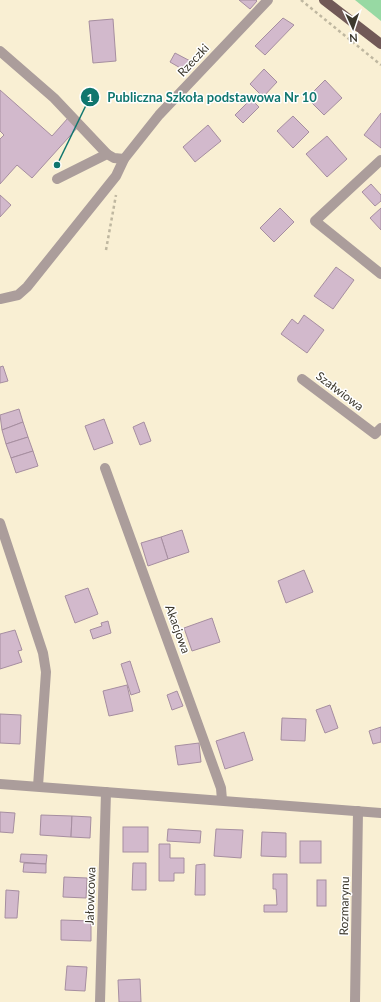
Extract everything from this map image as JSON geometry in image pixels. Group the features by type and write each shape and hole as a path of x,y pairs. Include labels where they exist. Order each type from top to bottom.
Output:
{"main road":[{"path":"324,0 381,44"}],"street":[{"name":"Rzeczki","path":"0,299 18,295 27,287 116,176 124,159 159,115 268,0"},
{"path":"0,51 54,98 107,154 114,158 124,159"},
{"path":"57,179 107,154"},
{"path":"381,160 315,221 381,274"},
{"name":"Szałwiowa","path":"302,379 375,434 381,428"},
{"name":"Akacjowa","path":"105,468 221,788 222,800"},
{"path":"0,523 43,653 46,672 38,786"},
{"path":"0,784 381,813"},
{"name":"Jałowcowa","path":"100,1002 106,792"},
{"name":"Rozmarynu","path":"355,1002 358,811"}],"path":[{"path":"301,0 381,65"},
{"path":"106,250 116,201 116,176"}],"green space":[{"path":"355,0 381,0 381,21"}],"building":[{"path":"239,0 256,0 257,1 250,9"},
{"path":"283,18 294,25 265,55 255,46"},
{"path":"113,19 116,61 93,63 89,21"},
{"path":"175,53 194,63 189,73 170,62"},
{"path":"264,69 277,82 263,97 250,84"},
{"path":"325,80 342,98 324,115 307,98"},
{"path":"0,90 52,136 68,118 78,127 32,178 17,165 0,184 0,139 4,135 0,131"},
{"path":"251,99 259,107 243,123 235,115"},
{"path":"381,113 381,148 364,135"},
{"path":"293,116 309,132 293,148 277,131"},
{"path":"208,125 221,141 195,162 183,147"},
{"path":"327,136 347,159 327,177 306,154"},
{"path":"371,184 381,195 381,201 375,206 362,192"},
{"path":"0,195 11,205 0,217"},
{"path":"280,208 294,222 274,242 260,228"},
{"path":"381,208 381,230 370,218"},
{"path":"336,267 354,280 333,309 314,296"},
{"path":"304,315 324,330 307,353 281,334 292,319 298,324"},
{"path":"3,366 8,381 0,383 0,367"},
{"path":"19,409 23,422 2,430 0,415"},
{"path":"104,419 113,443 94,450 85,426"},
{"path":"23,422 28,437 6,444 2,430"},
{"path":"144,422 151,441 140,445 133,427"},
{"path":"28,437 33,451 11,458 6,444"},
{"path":"33,451 38,466 16,473 11,458"},
{"path":"182,530 189,552 168,559 161,537"},
{"path":"161,537 168,559 148,566 141,543"},
{"path":"304,570 313,592 286,603 278,581"},
{"path":"88,588 98,614 75,623 65,596"},
{"path":"212,618 220,642 192,651 184,628"},
{"path":"108,621 111,633 93,639 90,630 102,626 101,623"},
{"path":"15,630 22,650 18,651 22,662 0,669 0,634"},
{"path":"130,661 140,692 131,695 121,664"},
{"path":"127,685 133,711 109,716 103,691"},
{"path":"177,691 183,706 172,710 167,695"},
{"path":"330,705 338,728 325,733 316,710"},
{"path":"0,714 21,715 20,744 0,743"},
{"path":"282,718 306,719 305,741 281,740"},
{"path":"381,727 381,742 373,744 369,731"},
{"path":"244,732 253,760 225,769 216,741"},
{"path":"199,743 201,762 178,765 175,746"},
{"path":"0,812 15,813 13,833 0,832"},
{"path":"41,815 72,816 71,837 40,835"},
{"path":"72,816 91,817 90,838 71,837"},
{"path":"123,827 148,827 148,852 123,852"},
{"path":"168,829 201,831 200,843 167,841"},
{"path":"216,829 243,830 241,858 214,856"},
{"path":"262,832 286,833 286,857 261,856"},
{"path":"300,841 321,841 321,863 300,863"},
{"path":"159,844 170,844 170,858 184,858 184,873 174,873 174,881 159,881"},
{"path":"21,854 47,855 46,864 20,862"},
{"path":"24,863 46,864 46,873 23,872"},
{"path":"133,863 146,863 146,890 132,890"},
{"path":"205,864 205,895 195,895 196,865"},
{"path":"273,874 287,874 287,912 264,912 264,905 277,905 276,889 273,889"},
{"path":"64,877 87,878 86,898 63,897"},
{"path":"317,880 326,880 326,906 317,906"},
{"path":"6,890 19,891 17,918 5,918"},
{"path":"61,920 91,921 91,941 61,940"},
{"path":"67,966 87,967 85,991 65,990"},
{"path":"140,979 141,1002 119,1002 118,980"}],"place":[{"name":"Publiczna Szkoła podstawowa Nr 10","path":"57,165"}]}
